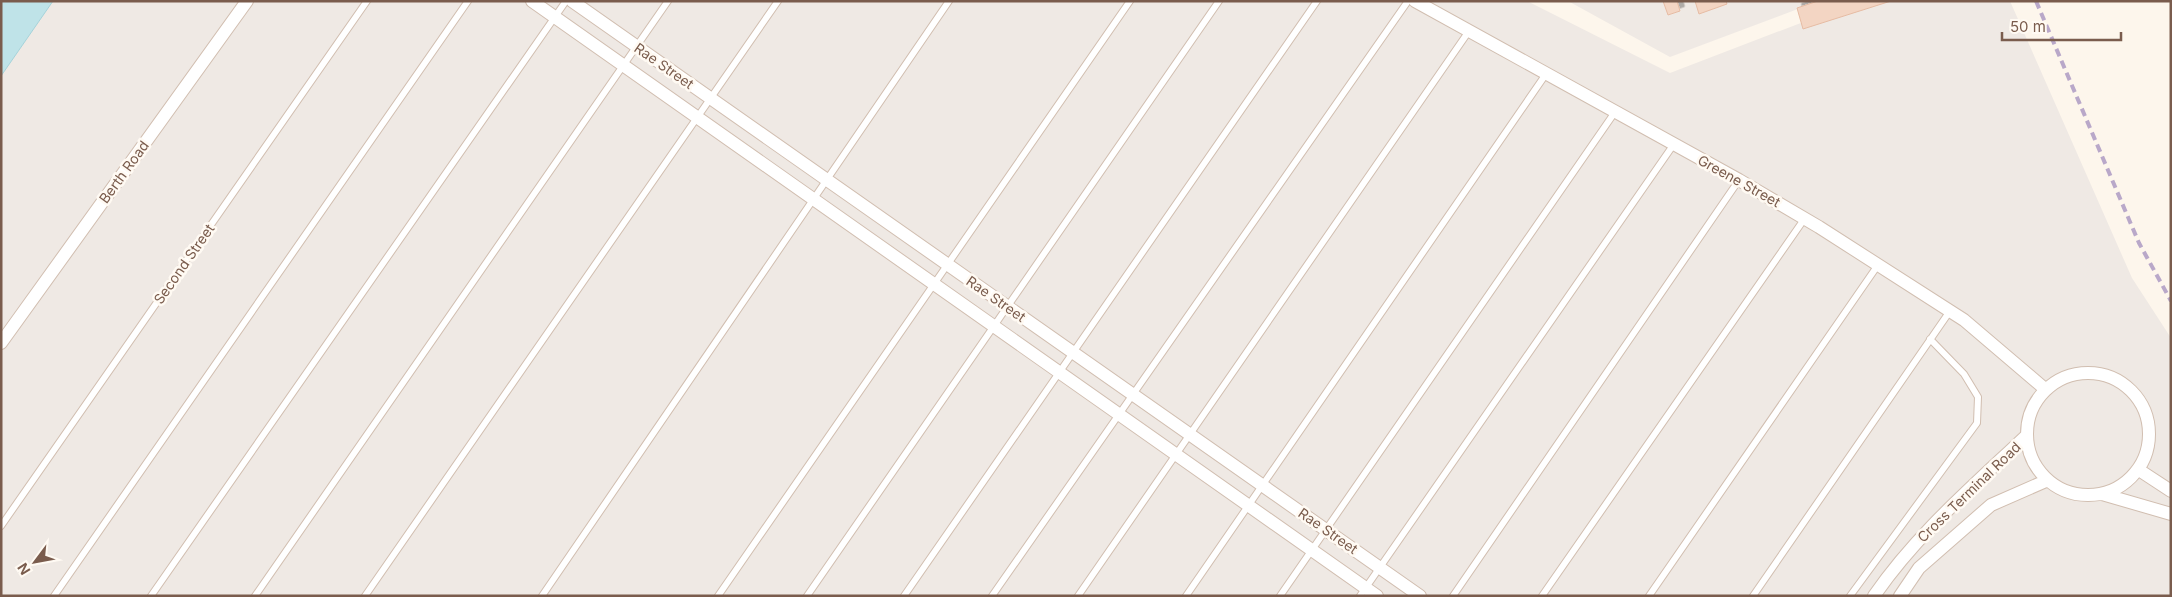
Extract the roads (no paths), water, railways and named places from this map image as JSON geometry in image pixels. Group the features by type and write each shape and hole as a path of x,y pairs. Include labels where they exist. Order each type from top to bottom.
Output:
{"street":[{"name":"Berth Road","path":"1,343 247,1"},
{"name":"Rae Street","path":"532,1 698,116 1118,415 1249,505 1311,550 1363,592 1377,596"},
{"name":"Rae Street","path":"572,1 1420,596"},
{"name":"Greene Street","path":"1415,1 1805,218 1964,320 2045,389"},
{"path":"2081,372 2101,374 2120,381 2135,394 2146,412 2150,432 2147,452 2138,470 2126,483 2110,492 2092,496 2074,494 2057,487 2041,474 2031,456 2026,436 2034,403 2045,389 2068,376 2081,372"},
{"name":"Cross Terminal Road","path":"1874,596 1888,576 1929,527 2026,436"},
{"path":"2138,470 2171,490"},
{"name":"Cross Terminal Road","path":"1900,596 1919,568 1991,506 2048,480"},
{"path":"2102,494 2171,514"}],"lane":[{"name":"Second Street","path":"1,526 367,1"},
{"path":"54,596 468,1"},
{"path":"150,596 566,1"},
{"path":"256,596 668,1"},
{"path":"365,596 778,1"},
{"path":"542,596 949,1"},
{"path":"718,596 1130,1"},
{"path":"807,596 1219,1"},
{"path":"904,596 1061,373 1317,1"},
{"path":"992,596 1408,1"},
{"path":"1078,596 1469,31"},
{"path":"1186,596 1546,74"},
{"path":"1280,596 1615,112"},
{"path":"1363,592 1674,144"},
{"path":"1453,596 1739,180"},
{"path":"1542,596 1805,218"},
{"path":"1649,596 1878,265"},
{"path":"1753,596 1950,311"},
{"path":"1850,596 1977,423 1978,397 1964,374 1930,339"}],"water":[{"path":"1,1 53,1 1,76"}],"railway":[{"path":"2036,1 2139,243 2171,301"}]}
